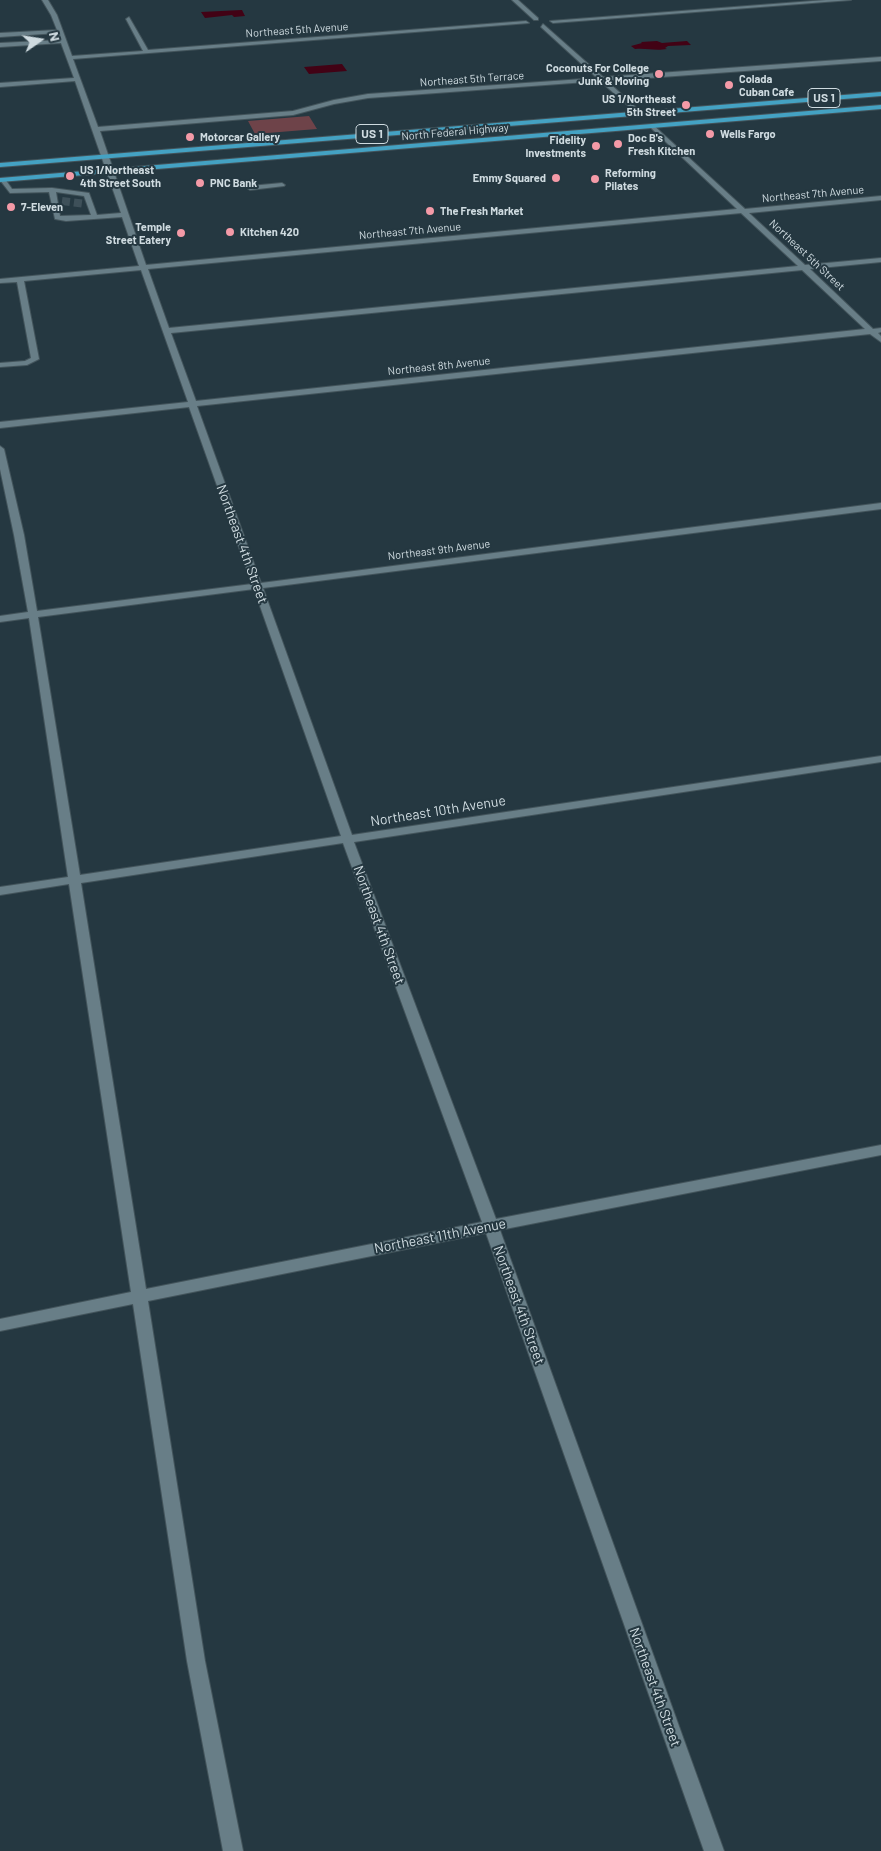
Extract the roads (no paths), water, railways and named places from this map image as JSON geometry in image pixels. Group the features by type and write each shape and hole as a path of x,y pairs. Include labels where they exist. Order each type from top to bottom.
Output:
{"main road":[{"name":"North Federal Highway","path":"0,165 881,94"},
{"name":"North Federal Highway","path":"1,180 881,107"},
{"path":"652,126 666,117 694,108"},
{"path":"604,130 627,122 635,118 639,113"}],"street":[{"name":"Northeast 4th Street","path":"45,0 54,15 106,156 166,331 348,840 491,1226 714,1851"},
{"path":"515,0 541,19"},
{"path":"526,23 529,20 541,19 553,21 848,0"},
{"path":"129,19 146,52"},
{"path":"526,23 543,26 552,24 553,21"},
{"name":"Northeast 5th Avenue","path":"70,58 526,23"},
{"path":"543,26 639,113"},
{"path":"0,35 59,31"},
{"path":"0,45 63,41"},
{"name":"Northeast 5th Terrace","path":"96,129 293,114 334,102 368,96 881,59"},
{"path":"0,85 78,79"},
{"name":"Northeast 5th Street","path":"652,126 881,340"},
{"path":"1,180 10,191 52,190 87,194 88,205 95,218"},
{"path":"250,188 282,185"},
{"path":"52,190 57,218 95,218 125,215"},
{"name":"Northeast 7th Avenue","path":"0,281 881,198"},
{"path":"53,199 62,201"},
{"path":"166,331 881,260"},
{"path":"0,365 26,363 35,358 20,279"},
{"name":"Northeast 8th Avenue","path":"0,425 881,330"},
{"path":"0,449 19,535 33,614 196,1662 233,1851"},
{"name":"Northeast 9th Avenue","path":"0,619 881,506"},
{"name":"Northeast 10th Avenue","path":"0,891 881,759"},
{"name":"Northeast 11th Avenue","path":"0,1325 881,1150"}],"tunnel":[{"path":"62,201 85,204"}],"place":[{"name":"Coconuts For College Junk & Moving","path":"659,74"},
{"name":"Colada Cuban Cafe","path":"729,85"},
{"name":"US 1/Northeast 5th Street","path":"686,105"},
{"name":"Wells Fargo","path":"710,134"},
{"name":"Motorcar Gallery","path":"190,137"},
{"name":"Doc B's Fresh Kitchen","path":"618,144"},
{"name":"Fidelity Investments","path":"596,146"},
{"name":"US 1/Northeast 4th Street South","path":"70,176"},
{"name":"Emmy Squared","path":"556,178"},
{"name":"Reforming Pilates","path":"595,179"},
{"name":"PNC Bank","path":"200,183"},
{"name":"7-Eleven","path":"11,207"},
{"name":"The Fresh Market","path":"430,211"},
{"name":"Kitchen 420","path":"230,232"},
{"name":"Temple Street Eatery","path":"181,233"}]}
